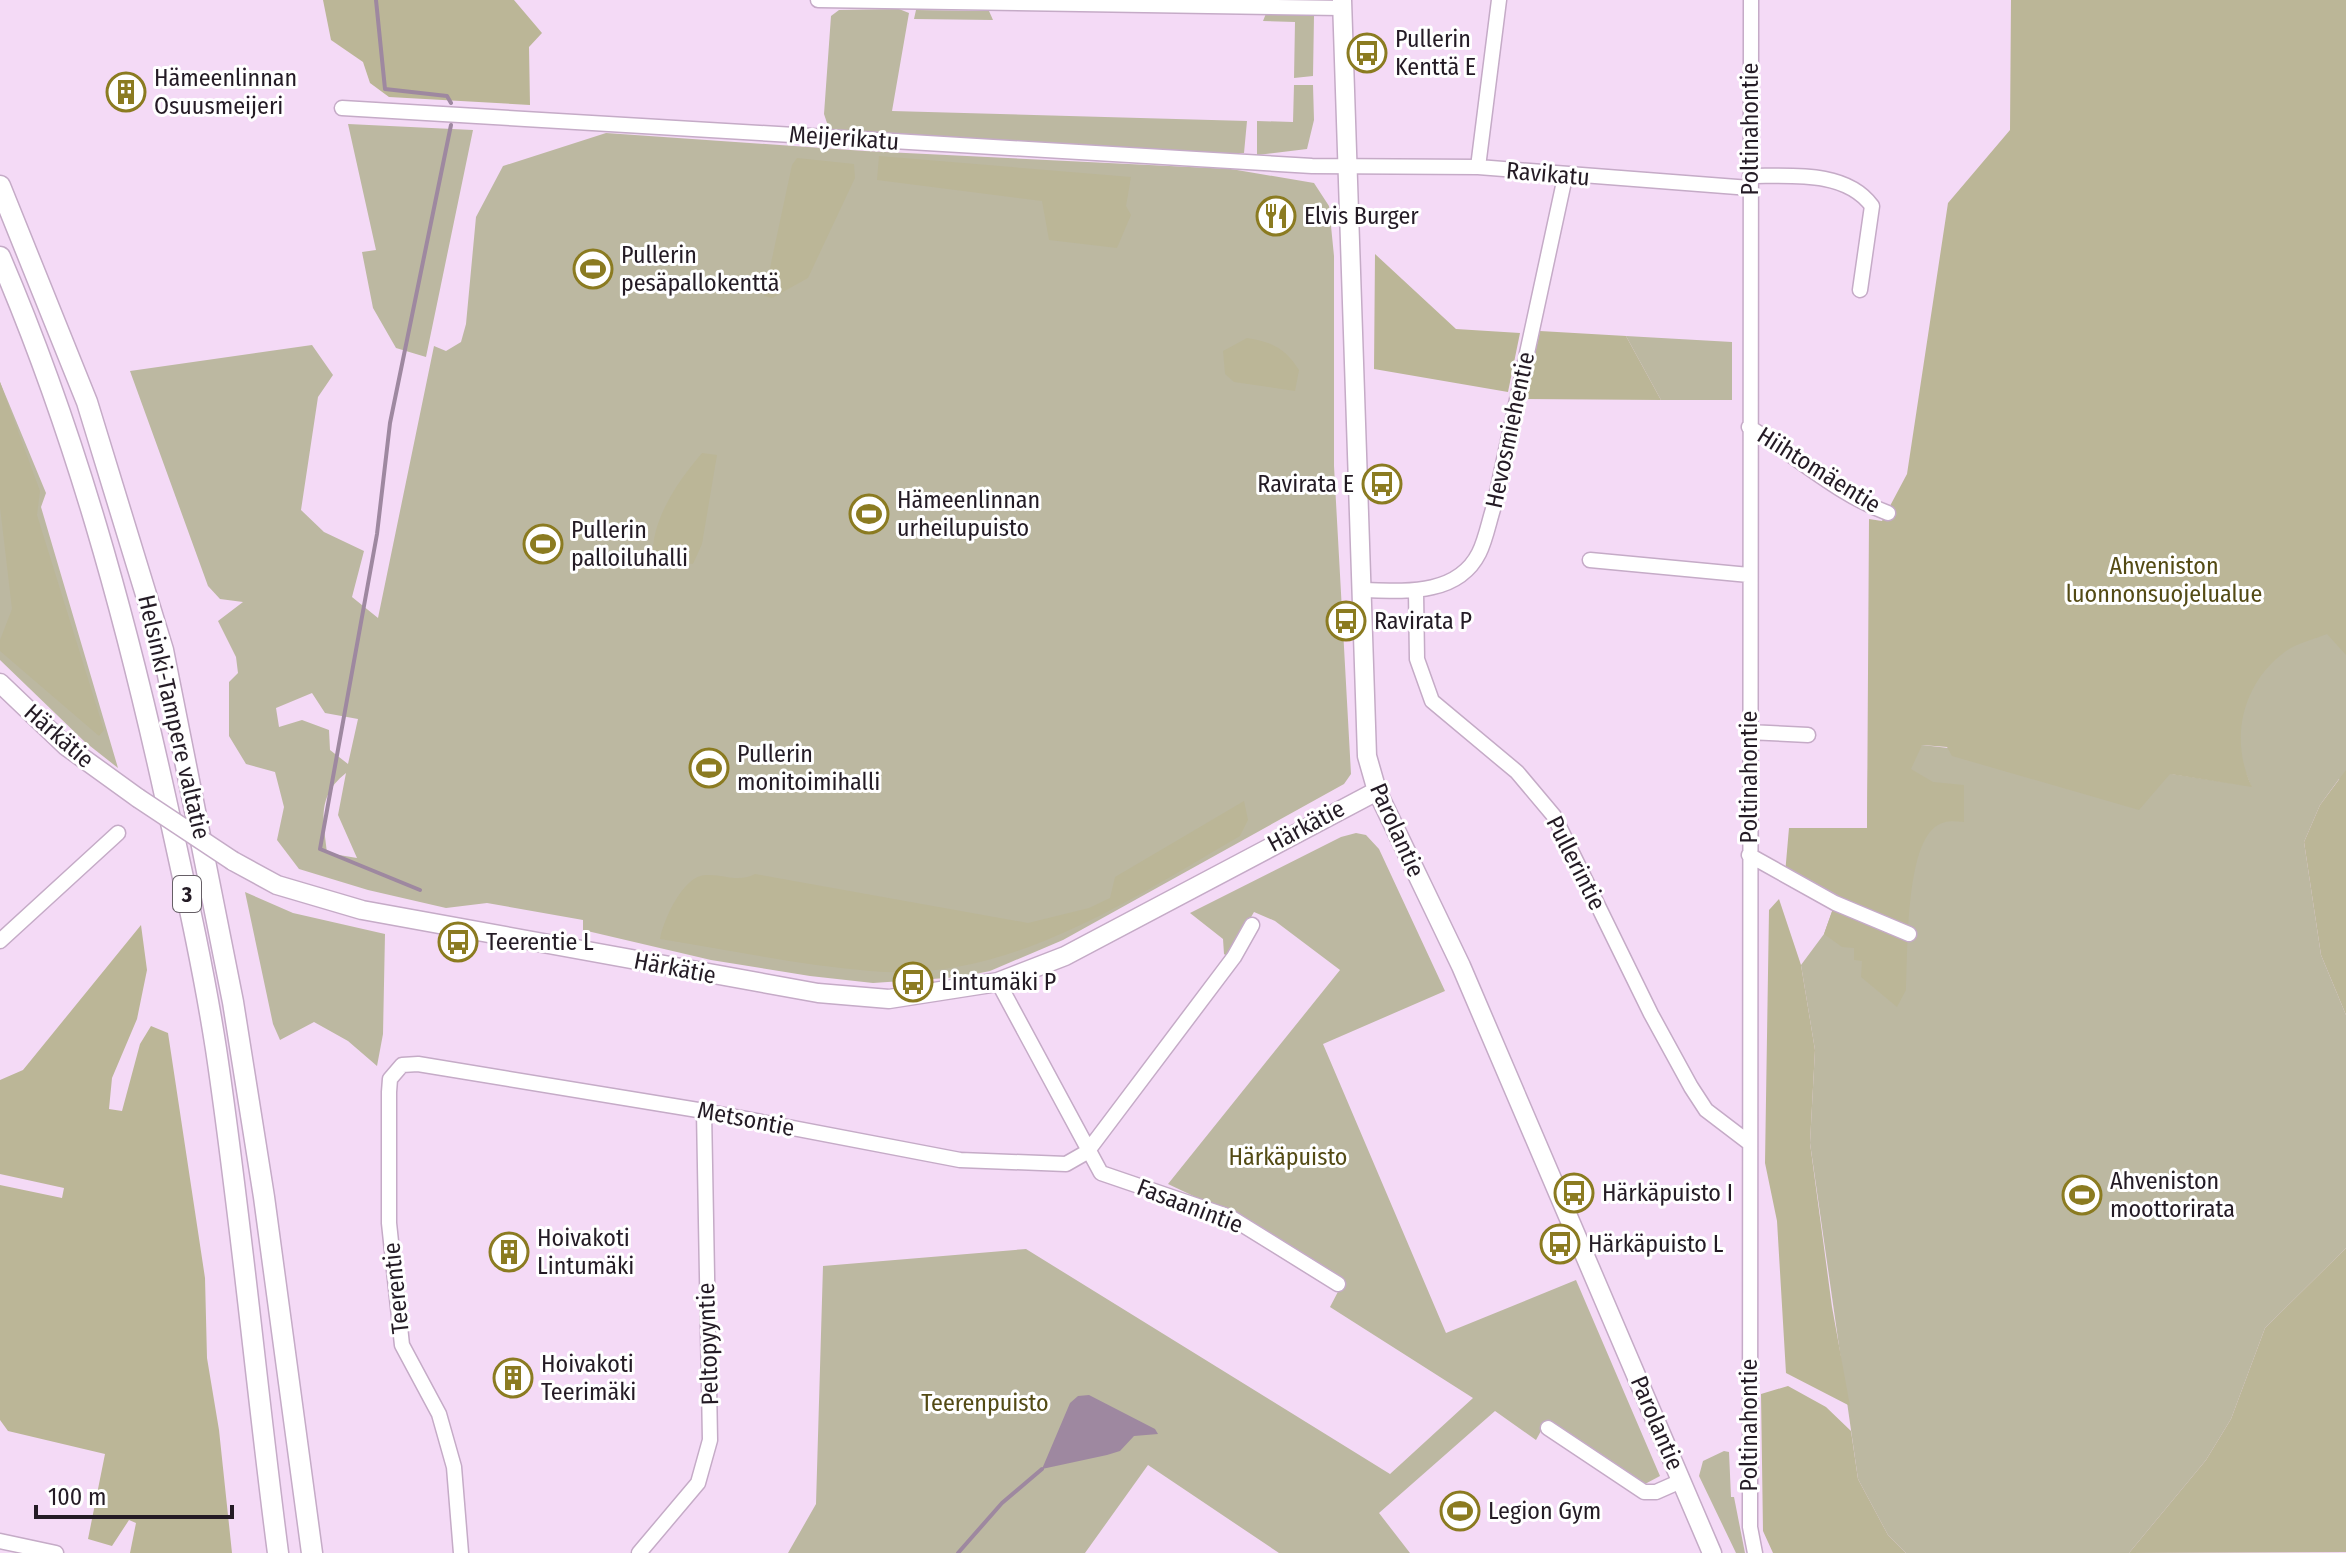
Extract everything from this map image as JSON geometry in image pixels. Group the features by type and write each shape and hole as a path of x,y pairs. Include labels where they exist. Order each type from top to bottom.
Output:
{"highway":[{"name":"Helsinki-Tampere valtatie","path":"0,186 87,402 163,650 233,1002 312,1553"},
{"name":"Helsinki-Tampere valtatie","path":"0,257 62,414 98,526 135,657 189,905 216,1049 278,1553"}],"main road":[{"name":"Parolantie","path":"1342,4 1367,756 1377,791 1461,966 1712,1553"},
{"name":"Härkätie","path":"0,683 66,746 233,861 277,885 362,910 818,993 889,999 998,982 1065,956 1377,791"}],"street":[{"path":"1478,167 1499,0"},
{"name":"Poltinahontie","path":"1751,0 1748,1142 1750,1527 1755,1553"},
{"path":"819,1 1342,4"},
{"name":"Meijerikatu","path":"342,108 1237,162 1346,165"},
{"name":"Ravikatu","path":"1346,165 1478,167 1565,177 1750,182 1809,177 1830,181 1864,195 1872,206 1860,290"},
{"name":"Hevosmiehentie","path":"1361,590 1416,592 1455,579 1468,569 1479,553 1494,506 1565,177"},
{"name":"Hiihtomäentie","path":"1749,427 1781,444 1828,481 1888,513"},
{"path":"1590,560 1749,575"},
{"name":"Pullerintie","path":"1416,592 1417,659 1432,701 1536,791 1554,816 1651,1014 1691,1087 1706,1110 1748,1142"},
{"path":"1748,732 1808,735"},
{"path":"0,941 118,833"},
{"path":"1749,855 1835,903 1909,934"},
{"path":"998,982 1087,1152 1234,957 1252,925"},
{"name":"Metsontie","path":"402,1065 418,1064 704,1111 960,1160 1066,1164 1087,1152"},
{"name":"Teerentie","path":"402,1065 390,1079 389,1092 389,1223 397,1307 402,1345 439,1414 454,1467 461,1553"},
{"name":"Peltopyyntie","path":"639,1553 698,1483 710,1440 704,1111"},
{"name":"Fasaanintie","path":"1087,1152 1101,1173 1230,1217 1338,1284"},
{"path":"1548,1428 1644,1492 1656,1492 1681,1481"},
{"path":"0,1541 56,1553"}],"green space":[{"path":"323,0 514,0 542,33 529,47 530,105 389,97 370,83 363,62 331,40"},
{"name":"Ahveniston luonnonsuojelualue","path":"2011,0 2346,0 2346,655 2327,634 2286,651 2259,679 2250,695 2241,731 2241,750 2252,787 2170,774 2139,810 1952,756 1947,747 1922,745 1911,769 1933,782 1964,785 1964,822 1945,822 1935,827 1925,839 1918,857 1910,904 1906,990 1897,1007 1861,977 1862,961 1854,960 1854,948 1842,947 1824,934 1835,903 1785,874 1789,828 1867,828 1869,519 1882,521 1907,474 1948,203 2010,130"},
{"name":"Ahveniston moottorirata","path":"2346,0 2346,780 2339,779 2320,805 2304,842 2321,955 2346,1015 2346,1248 2265,1328 2231,1419 2206,1460 2129,1553 1906,1553 1888,1535 1858,1479 1810,1143 1815,1050 1801,965 1824,934 1835,903 1789,828 1867,828 1868,767 1922,745 2139,769 2251,786 2245,771 1965,745"},
{"path":"899,9 909,13 892,111 1247,121 1244,153 1197,153 829,129 824,114 831,16 839,10"},
{"path":"916,10 989,11 993,20 914,19"},
{"path":"1267,11 1311,11 1314,16 1313,76 1294,78 1295,22 1263,21"},
{"path":"1294,85 1313,85 1314,120 1307,149 1257,155 1257,121 1293,122"},
{"path":"348,124 473,130 426,357 396,348 373,308 362,252 376,250"},
{"name":"Hämeenlinnan urheilupuisto","path":"606,133 865,151 1231,169 1314,183 1329,206 1334,256 1334,466 1351,774 1344,784 1063,940 990,971 961,977 873,983 711,960 583,930 583,920 487,903 446,908 368,890 299,869 277,840 284,807 275,772 246,764 229,736 229,682 238,673 236,657 218,621 243,602 220,599 208,586 130,371 312,345 333,375 318,397 301,510 324,532 364,551 352,597 378,618 434,346 446,351 461,342 466,324 476,217 503,166","holes":["312,693 325,713 358,719 348,764 330,750 329,730 302,720 279,727 276,708","346,773 338,815 357,858 327,853 326,799"]},
{"path":"879,156 1131,177 1126,206 1131,215 1117,248 1049,240 1042,201 877,180"},
{"path":"797,158 854,164 855,178 808,278 772,298 764,296 792,165"},
{"path":"1375,254 1456,329 1520,333 1508,392 1374,369"},
{"path":"1540,331 1626,336 1661,400 1525,399"},
{"path":"1626,336 1732,342 1732,400 1661,400"},
{"path":"1247,338 1271,344 1288,356 1299,370 1295,391 1234,382 1225,374 1223,351"},
{"path":"0,382 46,493 41,507 118,768 85,742 0,660"},
{"path":"0,382 40,491 37,515 104,730 99,736 0,651 0,640 12,609 0,507"},
{"path":"702,453 717,455 702,544 693,564 653,559 656,530 667,502"},
{"path":"2346,770 2346,1015 2321,955 2304,842 2320,805"},
{"path":"1244,801 1248,820 1240,836 1109,911 1064,933 969,965 920,972 870,971 660,939 665,921 682,891 690,882 706,875 737,878 755,874 1028,923 1089,908 1110,898 1115,877"},
{"path":"1356,833 1366,835 1379,849 1445,991 1323,1044 1446,1333 1576,1280 1660,1476 1645,1484 1639,1483 1547,1420 1536,1440 1495,1411 1379,1513 1410,1553 1279,1553 1148,1465 1085,1553 788,1553 816,1504 823,1266 1026,1249 1390,1474 1473,1398 1330,1307 1342,1284 1227,1212 1168,1184 1340,970 1275,921 1254,912 1228,957 1224,954 1223,939 1190,913 1341,837"},
{"path":"245,892 293,913 385,934 383,1034 377,1066 348,1041 314,1022 280,1040 273,1024"},
{"path":"1779,899 1801,965 1815,1050 1810,1143 1832,1307 1850,1406 1786,1373 1777,1221 1765,1163 1769,910"},
{"path":"141,925 147,970 137,1019 112,1078 109,1109 122,1111 140,1044 151,1026 168,1033 205,1278 207,1358 219,1430 232,1553 130,1553 136,1523 129,1520 112,1546 88,1539 105,1454 8,1431 0,1420 0,1185 62,1198 64,1188 0,1174 0,1080 23,1070"},
{"path":"2346,1248 2346,1552 2129,1553 2206,1460 2231,1419 2265,1328"},
{"path":"1788,1386 1826,1407 1851,1431 1858,1479 1888,1535 1906,1553 1773,1553 1763,1531 1761,1394"},
{"path":"1724,1451 1729,1452 1731,1497 1734,1497 1745,1553 1736,1553 1699,1476 1703,1461"}],"shaded area":[{"path":"1089,1395 1155,1429 1158,1434 1134,1436 1120,1451 1107,1455 1042,1469 1070,1403 1078,1396"}],"waterway":[{"path":"376,0 385,89 447,96 451,103"},
{"path":"420,890 320,849 377,534 390,423 451,125"},
{"path":"958,1553 1002,1503 1042,1469"}],"place":[{"name":"Pullerin Kenttä E","path":"1367,53"},
{"name":"Hämeenlinnan Osuusmeijeri","path":"126,92"},
{"name":"Elvis Burger","path":"1276,216"},
{"name":"Pullerin pesäpallokenttä","path":"593,269"},
{"name":"Ravirata E","path":"1382,484"},
{"name":"Hämeenlinnan urheilupuisto","path":"869,514"},
{"name":"Pullerin palloiluhalli","path":"543,544"},
{"name":"Ravirata P","path":"1346,621"},
{"name":"Pullerin monitoimihalli","path":"709,768"},
{"name":"Teerentie L","path":"458,942"},
{"name":"Lintumäki P","path":"913,982"},
{"name":"Härkäpuisto I","path":"1574,1193"},
{"name":"Ahveniston moottorirata","path":"2082,1195"},
{"name":"Härkäpuisto L","path":"1560,1244"},
{"name":"Hoivakoti Lintumäki","path":"509,1252"},
{"name":"Hoivakoti Teerimäki","path":"513,1378"},
{"name":"Legion Gym","path":"1460,1511"}],"park label":[{"name":"Härkäpuisto","path":"1288,1157"},
{"name":"Teerenpuisto","path":"985,1403"}]}
